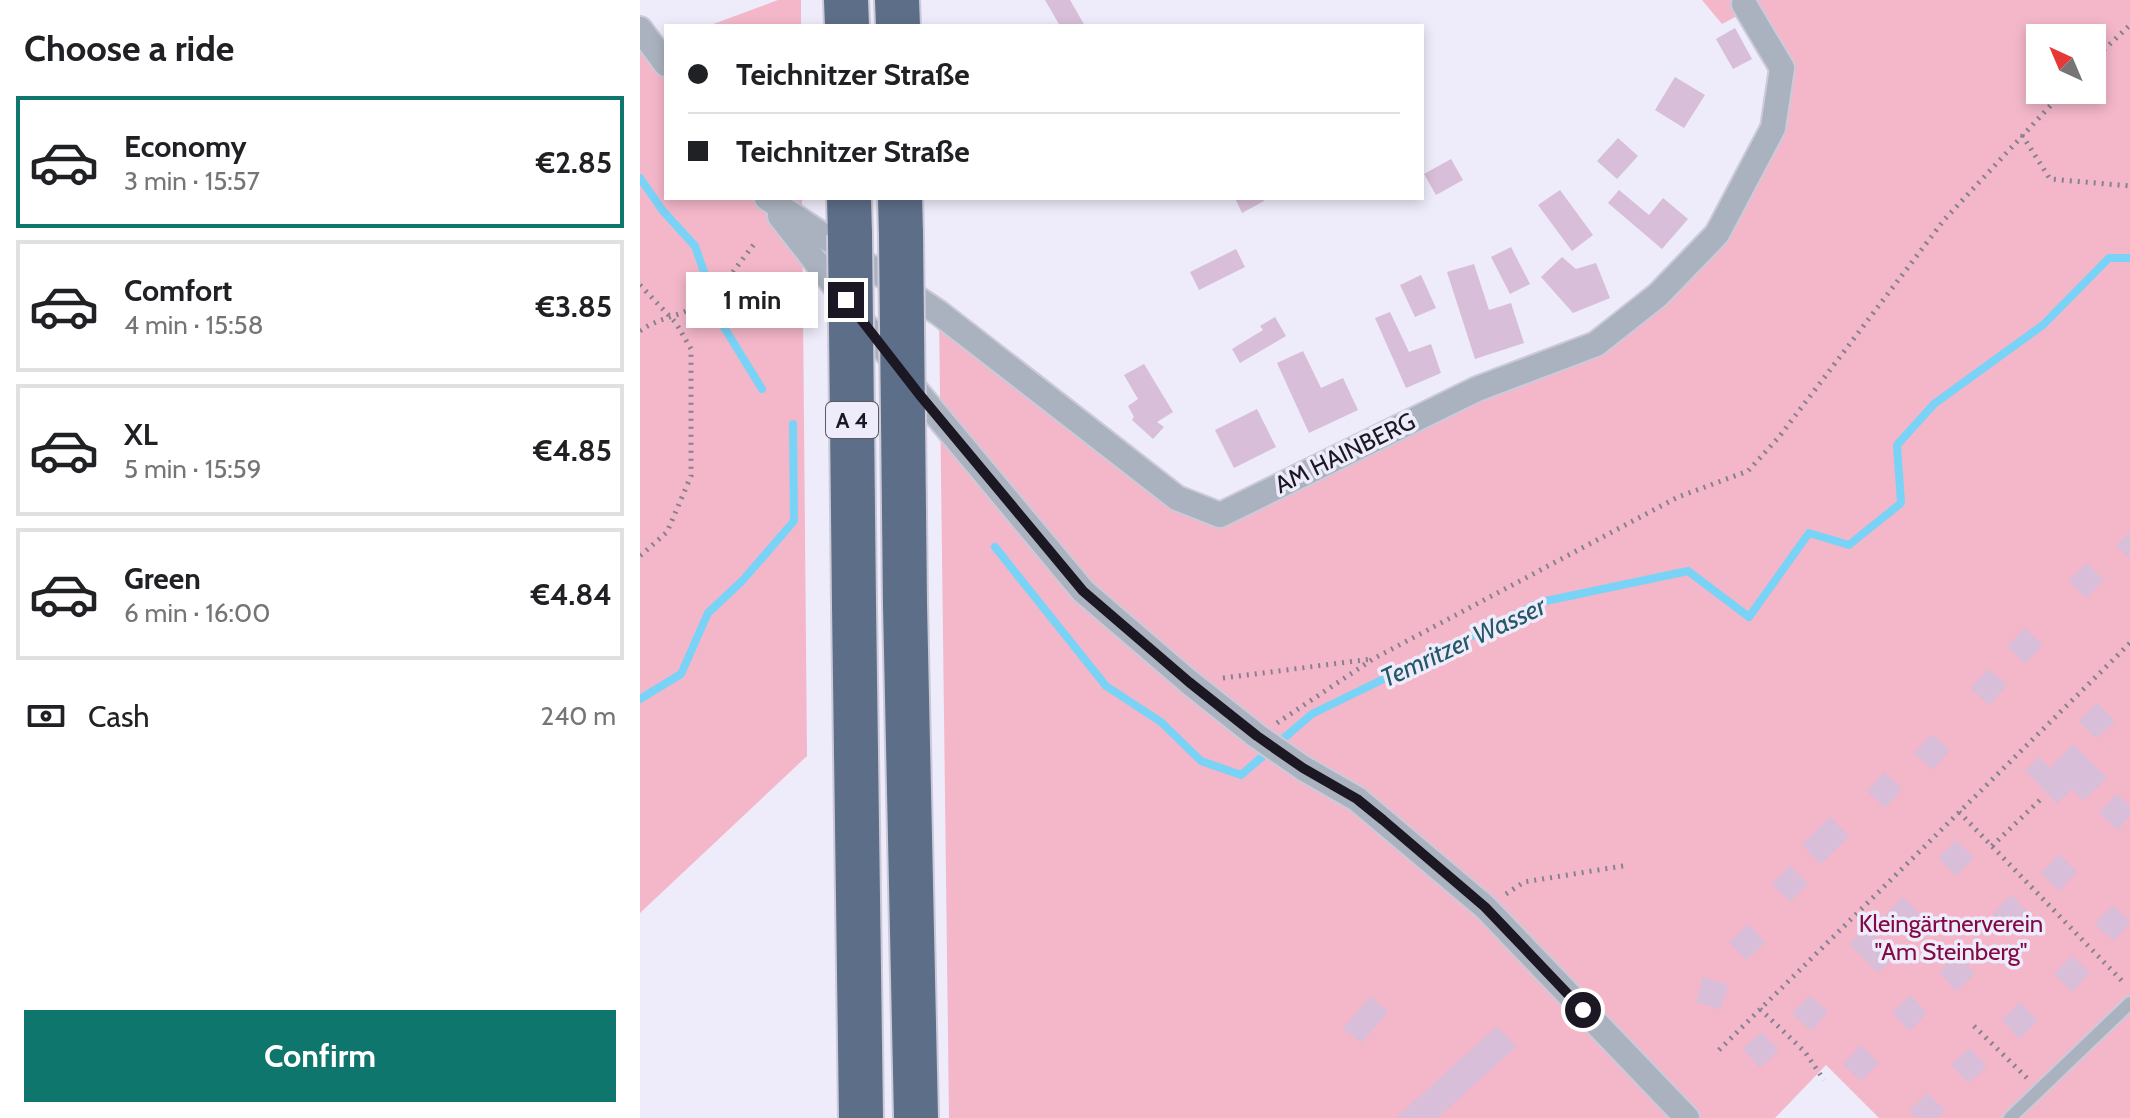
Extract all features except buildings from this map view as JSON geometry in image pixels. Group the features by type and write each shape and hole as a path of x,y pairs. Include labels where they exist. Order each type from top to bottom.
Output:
{"highway":[{"path":"846,0 847,24"},
{"path":"897,0 898,24"},
{"name":"A 4","path":"900,216 916,1118"},
{"name":"A 4","path":"850,217 861,1118"}],"street":[{"name":"AM HAINBERG","path":"770,200 939,313 1177,498 1220,515 1477,389 1596,344 1658,295 1717,234 1773,128 1782,68 1744,4"},
{"path":"640,29 664,61"},
{"path":"769,200 919,394 1083,591 1257,736 1303,768 1357,799 1485,907 1687,1118"}],"lane":[{"path":"2010,1118 2130,1003"}],"path":[{"path":"2106,48 2130,25"},
{"path":"1257,736 1373,659 1678,497 1748,471 1779,437 1944,220 2052,104"},
{"path":"2022,135 2050,179 2130,186"},
{"path":"640,331 668,316 695,308 720,287 755,243"},
{"path":"640,285 676,323 691,349 691,476 667,532 640,556"},
{"path":"1719,1050 2130,643"},
{"path":"1189,682 1373,659"},
{"path":"1992,846 2041,799"},
{"path":"1959,812 2130,989"},
{"path":"1485,907 1524,882 1629,865"},
{"path":"1760,1009 1805,1052 1824,1080"},
{"path":"1974,1026 2039,1090"}],"green space":[{"path":"778,0 801,0 801,24 713,24"},
{"name":"Kleingärtnerverein \"Am Steinberg\"","path":"1702,0 2130,0 2130,1118 1879,1118 1826,1065 1775,1118 949,1118 939,313 1220,515 1596,344 1717,234 1773,128 1771,58 1739,15 1722,24"},
{"path":"664,43 664,200 802,200 807,756 640,913 640,52"}],"waterway":[{"path":"640,178 663,211 695,246 722,324 762,389"},
{"name":"Temritzer Wasser","path":"995,547 1106,686 1161,722 1201,761 1241,775 1312,714 1541,602 1688,571 1749,617 1809,533 1849,545 1901,503 1897,445 1934,404 2043,325 2109,258 2130,258"},
{"name":"Temritzer Wasser","path":"640,699 681,674 708,613 743,580 794,521 793,424"}],"route":[{"path":"846,300 919,394 1083,591 1257,736 1303,768 1357,799 1383,820 1485,907 1583,1010"}]}
